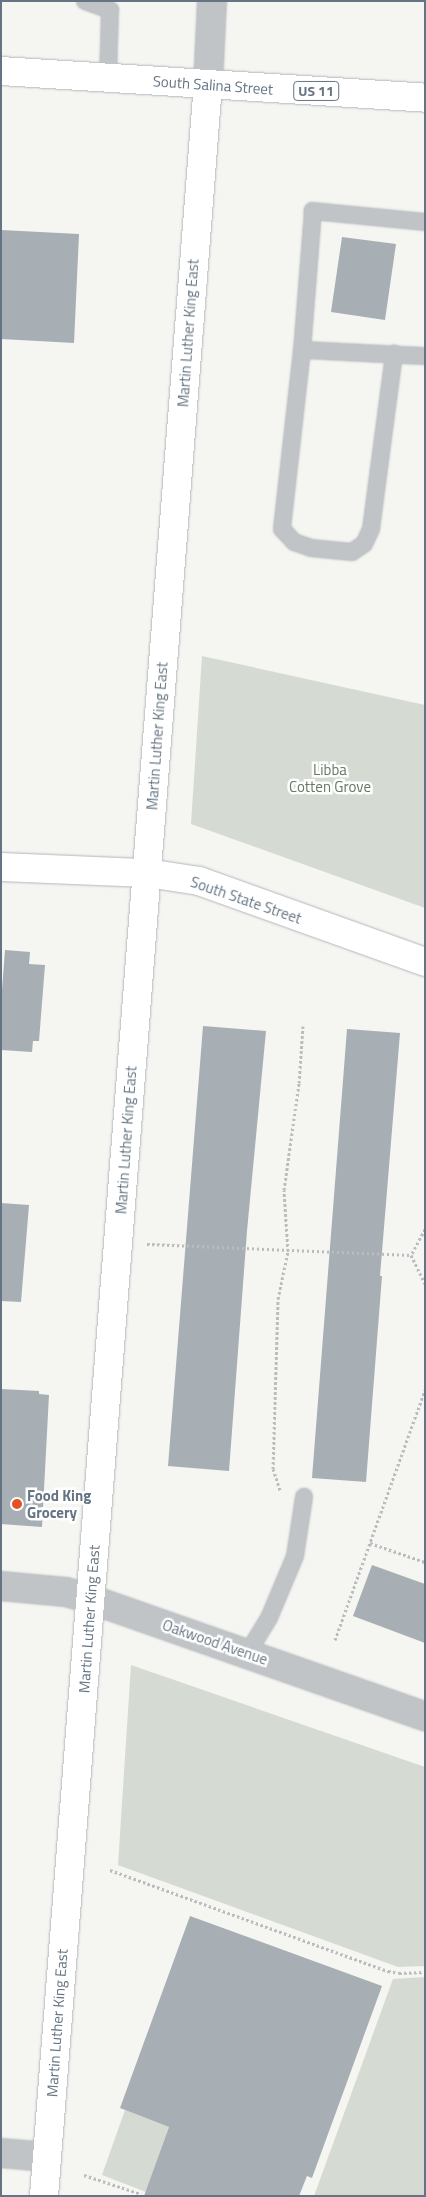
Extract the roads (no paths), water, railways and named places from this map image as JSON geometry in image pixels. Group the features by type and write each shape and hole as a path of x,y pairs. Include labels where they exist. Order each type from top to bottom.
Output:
{"street":[{"path":"208,85 212,1"},
{"name":"South Salina Street","path":"1,71 425,98"},
{"name":"Martin Luther King East","path":"44,2196 208,85"},
{"name":"South State Street","path":"1,867 147,872 199,881 425,962"},
{"name":"Oakwood Avenue","path":"1,1586 66,1592 90,1598 425,1716"},
{"path":"1,2153 47,2157"}],"lane":[{"path":"84,1 110,10 108,78"},
{"path":"394,354 371,529 364,544 352,552 311,548 294,542 282,528 302,350 313,212 425,222"},
{"path":"302,350 425,356"},
{"path":"247,1654 269,1618 295,1556 304,1497"}],"place":[{"name":"Food King Grocery","path":"17,1504"}],"park label":[{"name":"Libba Cotten Grove","path":"330,778"}]}
